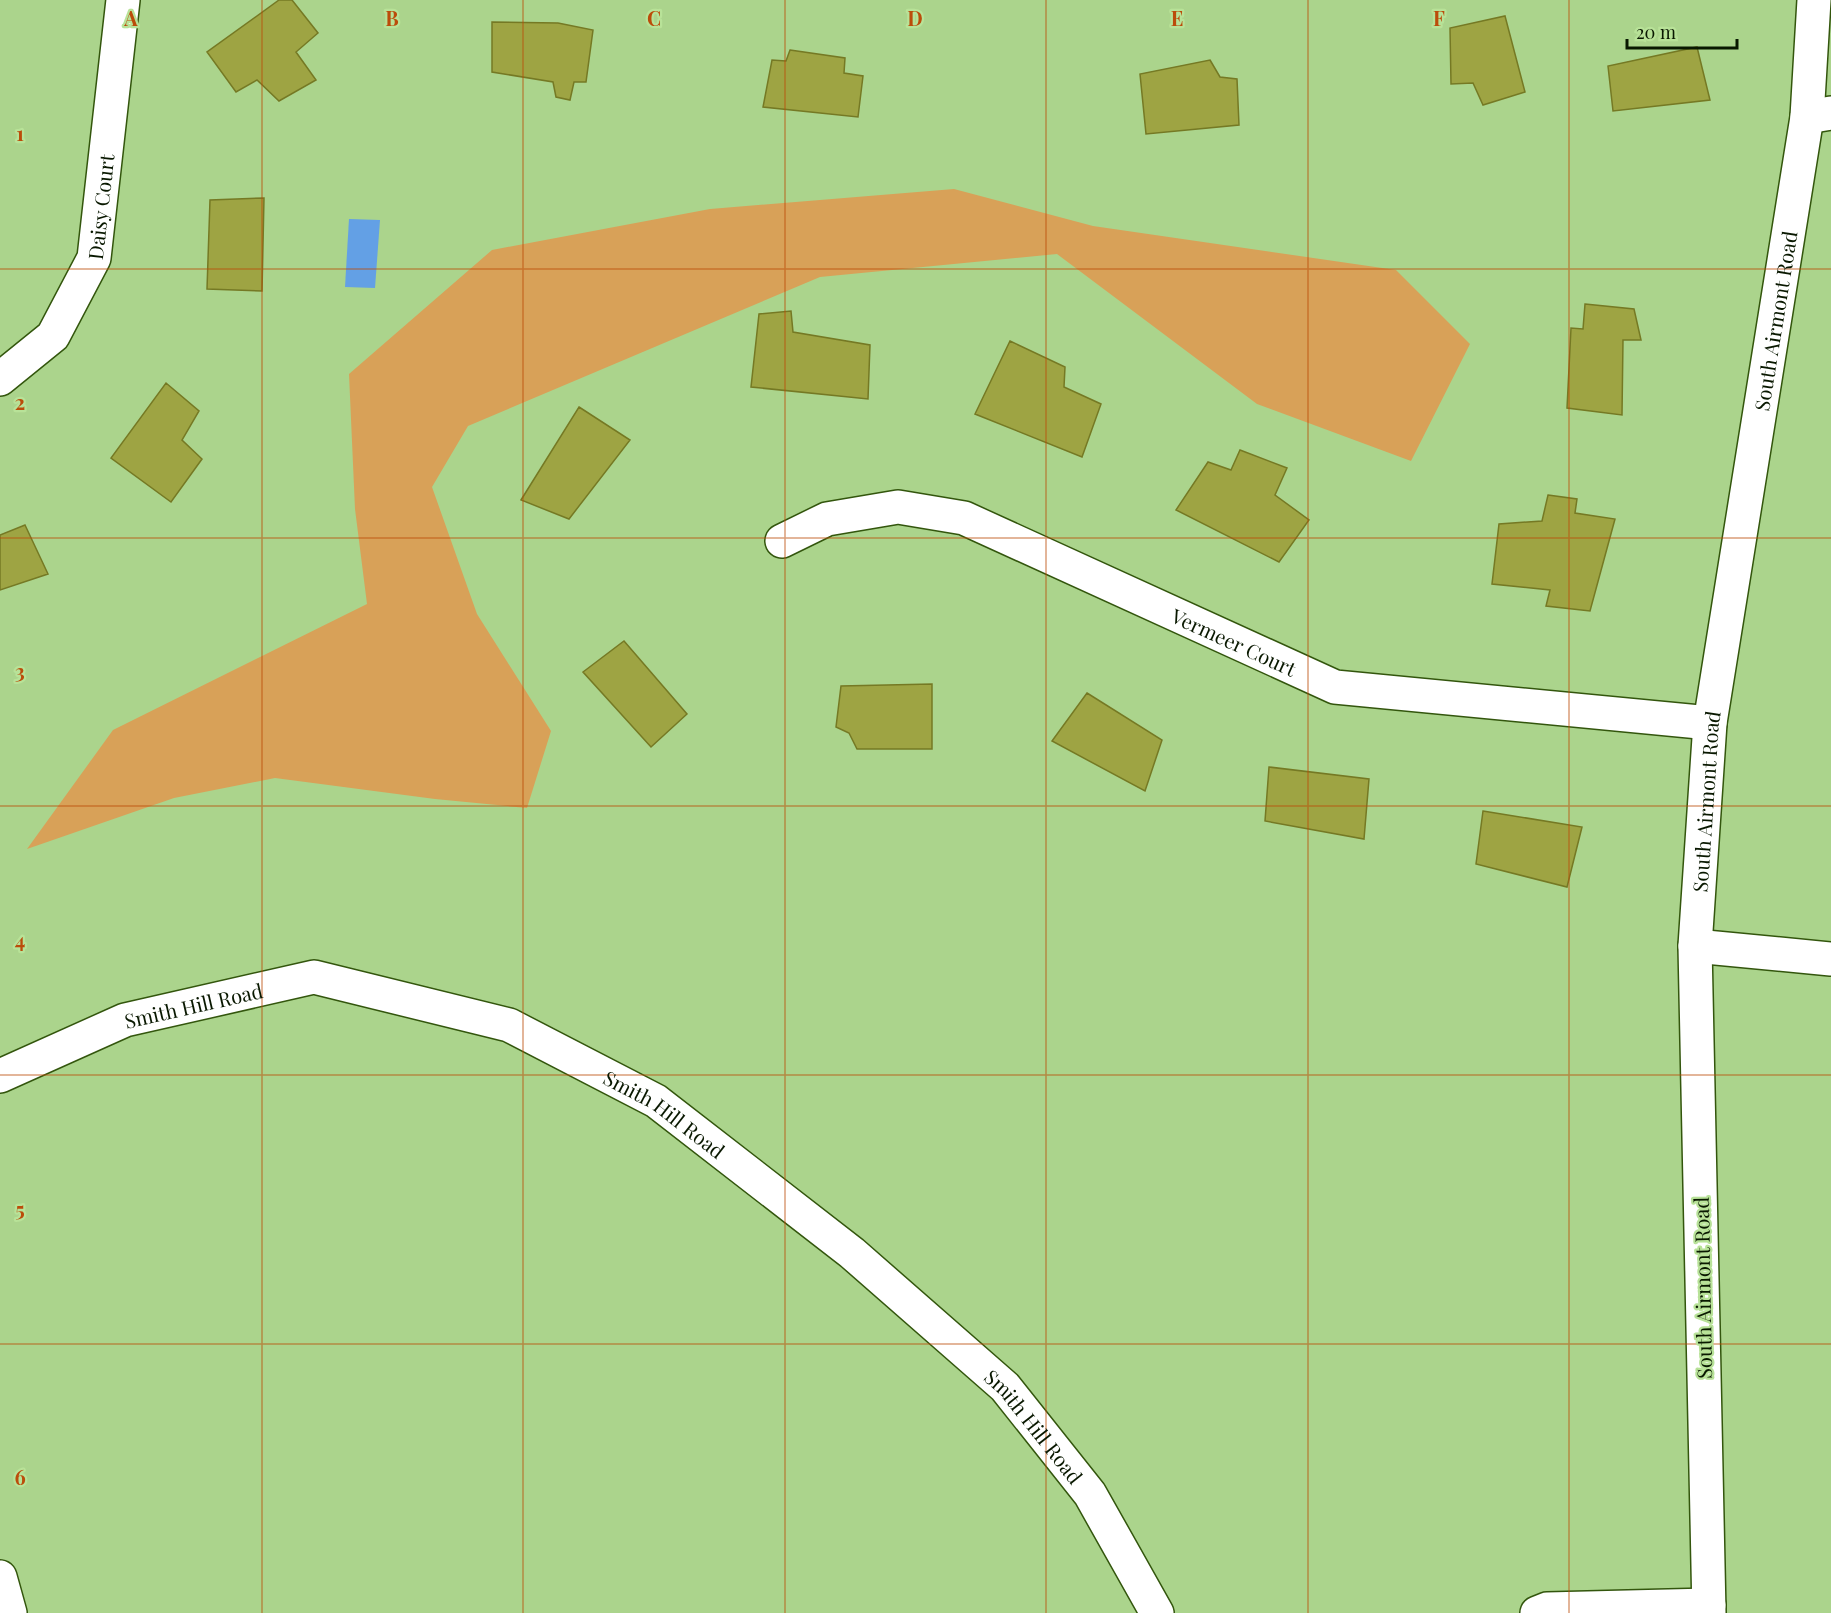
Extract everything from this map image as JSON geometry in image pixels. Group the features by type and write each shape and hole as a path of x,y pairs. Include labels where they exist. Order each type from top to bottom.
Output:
{"street":[{"name":"Daisy Court","path":"0,379 53,336 94,258 123,0"},
{"name":"South Airmont Road","path":"1709,1609 1695,946 1710,723 1819,115 1814,0"},
{"name":"Vermeer Court","path":"782,541 827,519 898,507 964,518 1335,687 1710,723"},
{"path":"1695,946 1831,959"},
{"name":"Smith Hill Road","path":"0,1076 125,1020 314,977 509,1025 656,1101 852,1253 1005,1387 1090,1494 1158,1613"},
{"path":"0,1577 10,1613"},
{"path":"1537,1613 1547,1609 1709,1609"}],"shaded area":[{"path":"954,189 1093,226 1396,270 1470,344 1411,461 1257,404 1057,254 820,277 468,426 432,487 477,614 551,731 527,808 435,799 275,778 174,798 27,849 113,730 367,604 355,509 349,374 492,250 710,209"}],"water":[{"path":"349,219 380,220 375,288 345,287"}],"building":[{"path":"279,0 292,0 318,33 296,52 316,80 279,101 257,80 236,92 207,52"},
{"path":"1505,16 1525,92 1483,105 1473,83 1451,84 1450,28"},
{"path":"492,22 558,23 593,30 586,82 574,82 570,100 556,97 553,82 492,72"},
{"path":"1697,47 1710,100 1613,111 1608,66"},
{"path":"790,50 845,58 844,73 863,76 858,117 763,107 772,60 786,61"},
{"path":"1210,60 1220,77 1237,79 1239,125 1146,134 1140,74"},
{"path":"264,198 262,291 207,289 210,200"},
{"path":"1585,304 1634,309 1641,340 1623,340 1622,415 1567,408 1571,328 1583,329"},
{"path":"791,311 793,332 870,345 868,399 751,387 759,314"},
{"path":"1010,341 1065,367 1064,387 1101,404 1082,457 975,414"},
{"path":"166,383 199,411 182,440 202,459 171,502 111,458"},
{"path":"579,407 630,440 569,519 521,500"},
{"path":"1240,450 1287,468 1275,495 1309,520 1279,562 1176,510 1208,462 1231,470"},
{"path":"1548,495 1577,499 1575,513 1615,519 1590,611 1546,606 1550,590 1492,584 1499,524 1542,521"},
{"path":"25,525 48,574 0,590 0,535"},
{"path":"624,641 687,714 651,747 583,672"},
{"path":"932,684 932,749 857,749 849,733 836,727 841,686"},
{"path":"1087,693 1162,740 1145,791 1052,741"},
{"path":"1269,767 1369,779 1364,839 1265,821"},
{"path":"1483,811 1582,827 1567,887 1476,864"}]}
